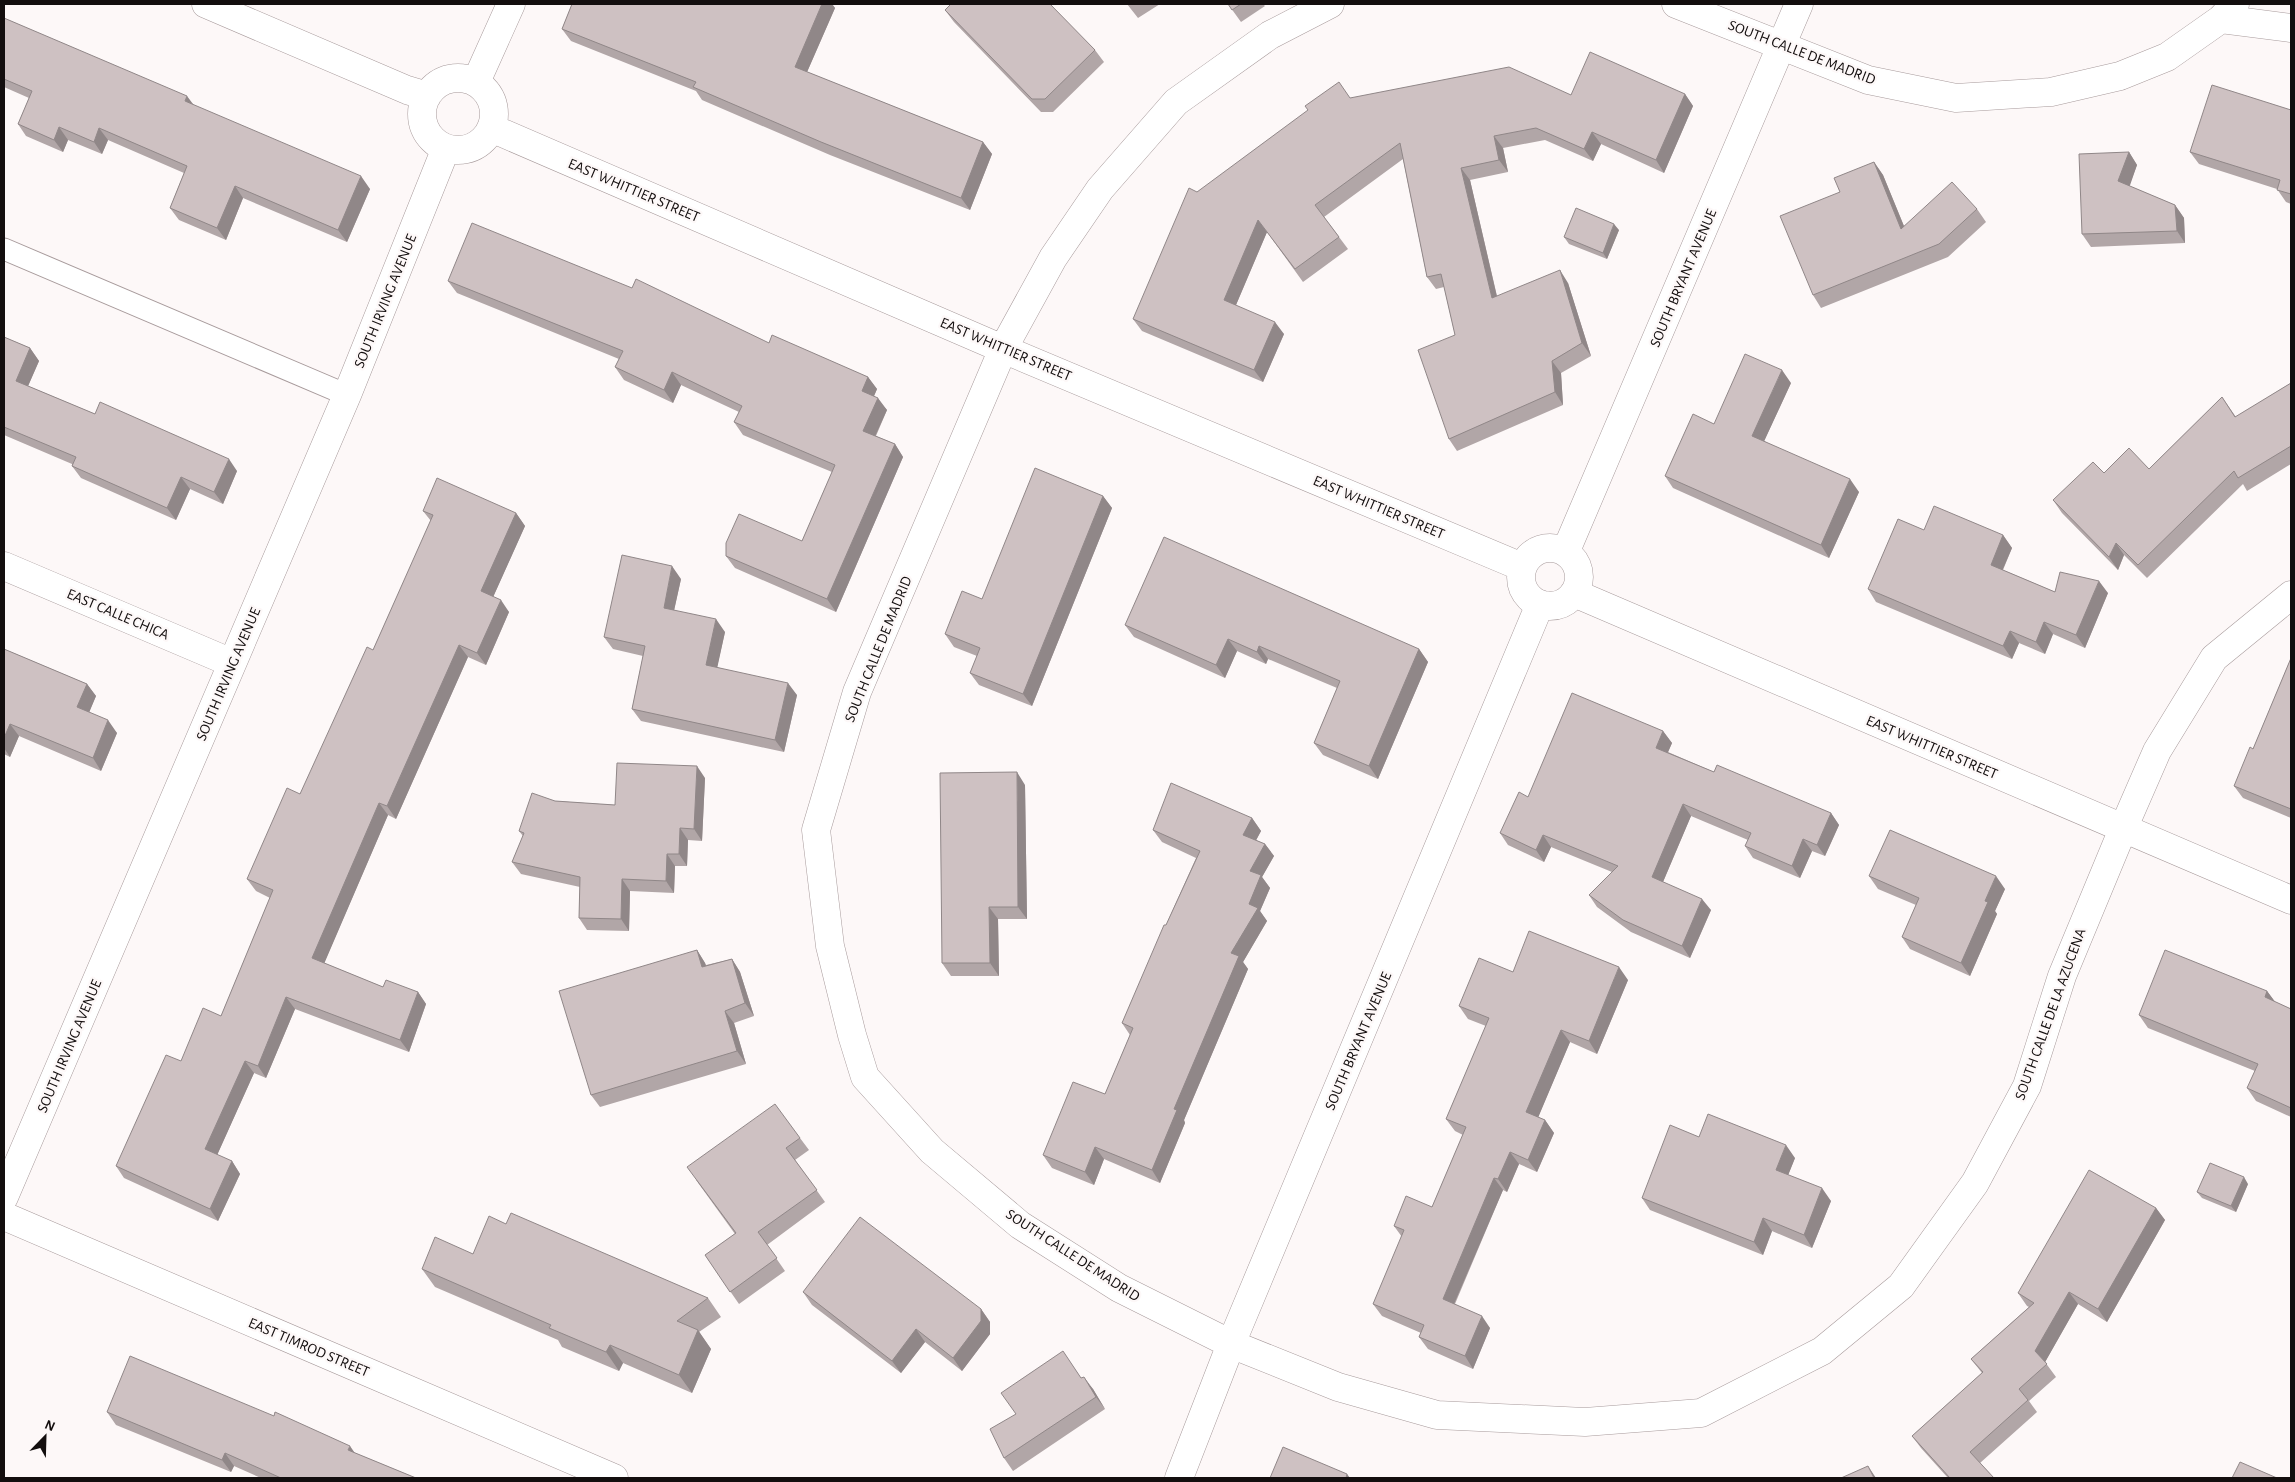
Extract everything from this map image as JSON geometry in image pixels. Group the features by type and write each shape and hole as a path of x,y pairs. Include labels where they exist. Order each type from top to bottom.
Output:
{"street":[{"path":"206,4 407,90 427,96"},
{"path":"476,82 511,4"},
{"name":"SOUTH CALLE DE MADRID","path":"1231,1344 1119,1288 1020,1225 932,1151 865,1077 852,1036 830,946 816,830 857,692 1003,348 1053,258 1100,189 1176,102 1270,35 1330,4"},
{"name":"SOUTH CALLE DE MADRID","path":"1676,4 1868,80 1956,98 2051,92 2120,76 2167,57 2228,12"},
{"name":"SOUTH BRYANT AVENUE","path":"1567,553 1568,546 1799,4"},
{"path":"2228,12 2291,28"},
{"path":"454,78 476,82 485,90 491,100 494,111 491,128 481,142 470,148 458,150 446,148 426,132 422,120 422,108 427,96 434,87 454,78"},
{"name":"EAST WHITTIER STREET","path":"491,128 1003,348 1522,567"},
{"name":"SOUTH IRVING AVENUE","path":"4,1198 347,395 446,148"},
{"path":"1558,548 1567,553 1578,569 1580,579 1574,593 1563,603 1554,606 1540,604 1528,597 1520,579 1522,567 1531,554 1539,549 1558,548"},
{"name":"EAST CALLE CHICA","path":"4,566 232,663"},
{"name":"EAST WHITTIER STREET","path":"1574,593 2291,900"},
{"name":"SOUTH CALLE DE LA AZUCENA","path":"1231,1344 1338,1387 1437,1415 1585,1422 1701,1413 1822,1351 1901,1286 1975,1183 2027,1086 2062,976 2122,828 2157,751 2214,658 2291,595"},
{"name":"SOUTH BRYANT AVENUE","path":"1179,1478 1231,1344 1540,604"},
{"name":"EAST TIMROD STREET","path":"4,1216 614,1478"}],"lane":[{"path":"4,249 347,395"}],"building":[{"path":"572,4 822,4 795,67 983,142 961,198 821,142 693,87 696,82 562,29"},
{"path":"951,4 1050,4 1095,50 1045,99 1032,99 945,10"},
{"path":"1228,4 1241,4 1232,10"},
{"path":"4,18 187,96 185,101 361,176 338,230 235,186 217,228 170,208 187,166 99,128 94,142 59,127 54,140 18,124 32,91 4,79"},
{"path":"1590,52 1685,94 1656,160 1592,132 1584,149 1536,128 1494,136 1499,160 1461,168 1492,298 1560,270 1582,343 1552,361 1555,392 1449,439 1418,350 1455,335 1441,274 1427,277 1400,143 1315,205 1339,237 1295,269 1258,220 1224,300 1275,322 1254,370 1133,319 1189,188 1197,192 1308,110 1305,106 1339,82 1350,98 1509,67 1571,95"},
{"path":"2212,85 2291,110 2291,194 2277,190 2280,180 2190,152"},
{"path":"2129,152 2118,181 2175,205 2177,231 2082,234 2079,154"},
{"path":"1874,162 1901,229 1952,182 1977,209 1939,244 1813,295 1780,216 1840,192 1834,178"},
{"path":"1576,208 1614,224 1603,253 1564,237"},
{"path":"472,223 632,288 636,279 769,343 772,335 868,377 862,391 878,398 863,431 895,444 827,599 726,556 726,543 739,514 802,541 835,465 734,422 742,406 672,372 664,390 615,367 623,351 448,281"},
{"path":"4,337 30,348 16,381 95,414 100,402 229,459 214,492 181,477 167,508 72,466 76,457 4,427"},
{"path":"1745,354 1782,370 1752,436 1850,479 1821,545 1665,476 1693,414 1714,424"},
{"path":"2291,383 2291,446 2238,478 2234,471 2138,565 2116,543 2109,557 2053,500 2093,462 2104,473 2129,448 2149,469 2222,397 2235,417"},
{"path":"1035,468 1103,496 1023,694 970,673 980,648 945,634 962,591 982,599"},
{"path":"437,478 516,513 481,591 501,600 477,653 459,645 387,806 379,803 312,958 383,987 386,980 418,992 400,1040 286,997 258,1066 245,1061 205,1149 232,1161 210,1209 116,1166 166,1055 181,1061 203,1008 221,1016 273,890 247,879 287,788 300,794 367,647 373,650 433,515 423,511"},
{"path":"1934,506 2003,535 1991,565 2055,592 2060,572 2099,581 2076,635 2044,622 2036,642 2010,631 2003,646 1868,589 1898,519 1924,530"},
{"path":"1164,537 1419,649 1369,766 1314,743 1340,681 1259,646 1257,652 1228,639 1216,665 1125,625"},
{"path":"622,555 672,566 664,608 716,619 706,665 788,683 775,740 632,709 645,646 604,637"},
{"path":"4,649 87,684 77,707 108,720 93,758 10,724 4,738"},
{"path":"2291,658 2291,809 2234,786 2250,747 2253,749"},
{"path":"1572,693 1663,731 1656,748 1714,772 1717,765 1831,813 1817,845 1803,839 1792,866 1745,846 1751,833 1683,804 1652,877 1702,899 1682,946 1623,920 1589,895 1618,866 1543,835 1536,850 1500,833 1519,792 1528,797"},
{"path":"617,763 697,766 694,829 680,828 679,854 667,854 666,881 622,879 621,919 579,918 580,877 512,862 524,833 519,831 532,793 555,801 615,805"},
{"path":"1017,772 1018,907 989,907 990,963 942,963 940,773"},
{"path":"1171,783 1252,818 1243,835 1265,844 1250,871 1261,875 1249,904 1258,908 1231,953 1239,956 1174,1109 1177,1110 1152,1170 1095,1147 1085,1172 1043,1155 1073,1082 1105,1094 1133,1028 1122,1023 1164,925 1166,925 1200,851 1153,830"},
{"path":"1890,830 1996,876 1985,901 1988,902 1961,963 1902,937 1919,898 1869,876"},
{"path":"1529,931 1619,967 1589,1041 1561,1030 1526,1112 1545,1120 1528,1160 1510,1152 1498,1179 1494,1178 1443,1299 1482,1316 1465,1356 1419,1337 1424,1325 1373,1304 1404,1230 1394,1226 1406,1196 1432,1207 1466,1127 1446,1119 1489,1018 1459,1006 1479,958 1513,972"},
{"path":"697,950 702,967 732,959 745,1003 725,1011 737,1051 591,1095 559,991"},
{"path":"2165,950 2267,991 2265,997 2291,1009 2291,1108 2247,1088 2258,1064 2139,1015"},
{"path":"775,1104 800,1138 786,1148 817,1190 758,1232 777,1258 730,1292 705,1255 736,1233 687,1167"},
{"path":"1708,1114 1786,1145 1776,1170 1822,1188 1804,1235 1763,1218 1754,1242 1642,1198 1670,1125 1699,1137"},
{"path":"2210,1163 2244,1177 2231,1206 2197,1192"},
{"path":"2089,1170 2156,1208 2098,1309 2069,1292 2035,1351 2047,1364 2019,1389 2028,1400 1970,1452 1994,1478 1950,1478 1912,1436 1983,1372 1971,1359 2034,1303 2018,1293"},
{"path":"511,1213 708,1298 677,1321 698,1330 679,1375 610,1345 606,1352 549,1328 551,1325 422,1269 435,1237 473,1254 489,1216 506,1224"},
{"path":"860,1217 981,1309 981,1321 953,1358 916,1329 892,1361 803,1292"},
{"path":"1063,1351 1081,1378 1084,1377 1096,1397 1004,1458 990,1429 1016,1414 1001,1393"},
{"path":"130,1356 274,1416 275,1412 350,1446 348,1450 416,1478 281,1478 225,1453 222,1460 107,1412"},
{"path":"1283,1447 1347,1474 1346,1478 1270,1478"},
{"path":"2240,1462 2277,1478 2232,1478"},
{"path":"1868,1466 1874,1478 1841,1478"}]}
